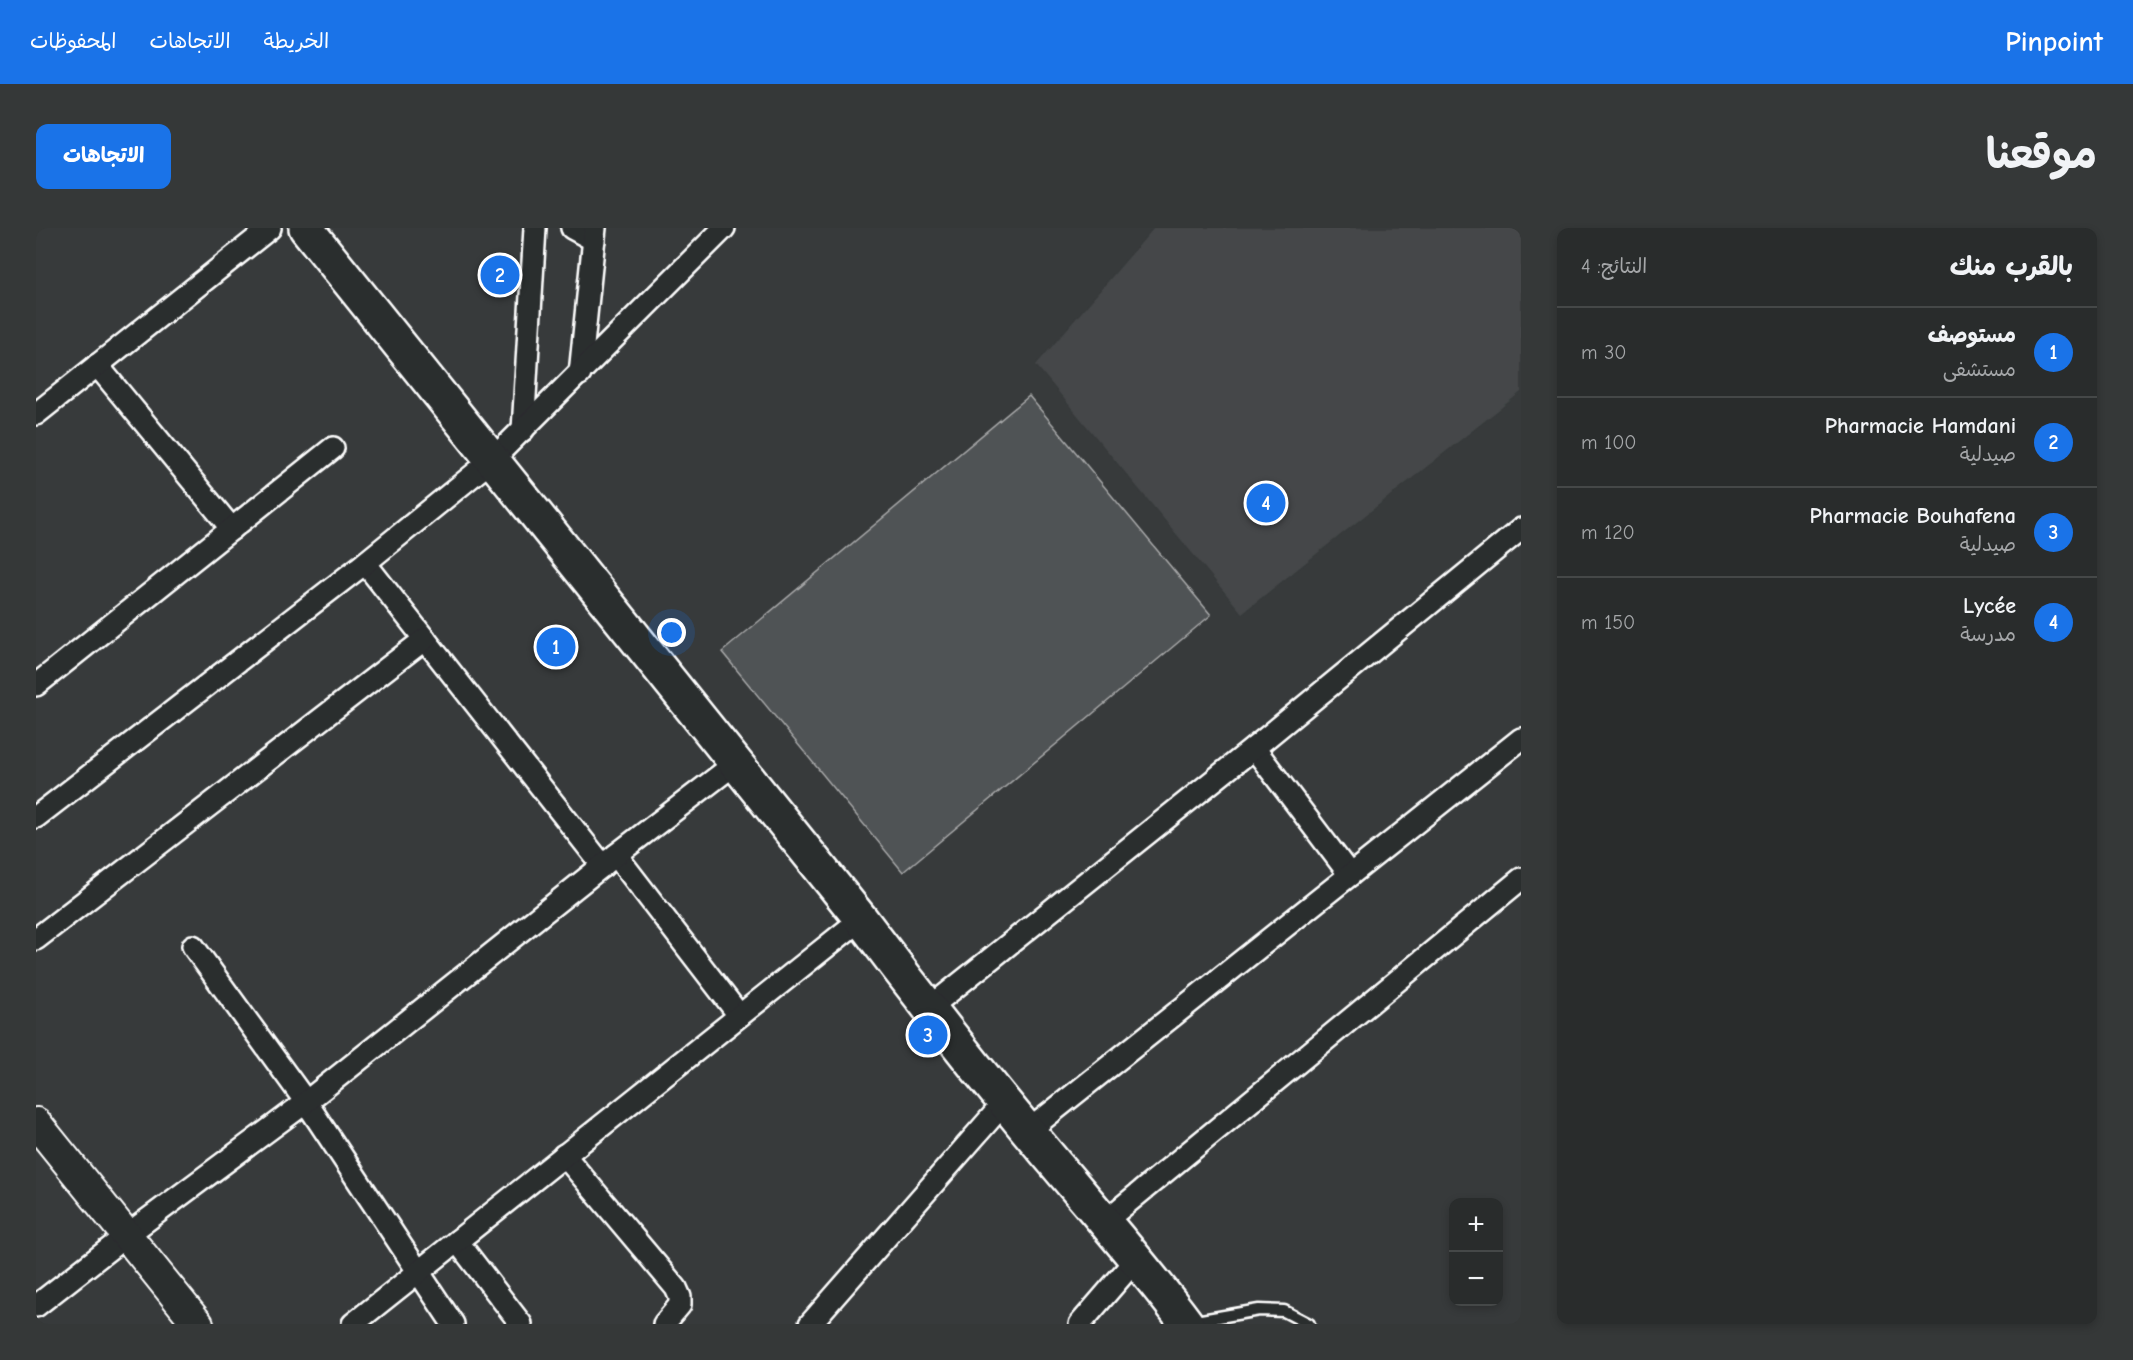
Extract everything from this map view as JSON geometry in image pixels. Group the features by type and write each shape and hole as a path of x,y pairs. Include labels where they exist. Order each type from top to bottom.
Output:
{"main road":[{"path":"306,228 861,919 928,1009 1004,1103 1137,1258 1187,1323"}],"street":[{"path":"36,414 270,228"},
{"path":"523,430 535,228"},
{"path":"572,228 595,234 579,374"},
{"path":"36,817 365,563 493,459 724,228"},
{"path":"97,365 232,529"},
{"path":"36,685 333,448"},
{"path":"928,1009 1254,748 1521,529"},
{"path":"365,563 425,639 739,1015"},
{"path":"36,939 425,639"},
{"path":"1028,1131 1521,739"},
{"path":"1254,748 1350,875"},
{"path":"36,1306 306,1102 610,860 736,763"},
{"path":"1104,1222 1521,879"},
{"path":"352,1324 861,919"},
{"path":"193,946 306,1102 453,1324"},
{"path":"810,1324 1004,1103"},
{"path":"36,1123 198,1324"},
{"path":"564,1155 676,1287 680,1305 664,1324"},
{"path":"457,1241 521,1324"},
{"path":"1080,1324 1137,1258"}],"lane":[{"path":"1187,1323 1259,1310 1284,1311 1309,1324"}],"shaded area":[{"path":"1154,228 1521,228 1521,392 1242,613 1036,365"},
{"path":"1029,396 1211,615 903,872 722,652"}],"place":[{"name":"Pharmacie Hamdani","path":"500,275"},
{"name":"Lycée","path":"1266,503"},
{"name":"مستوصف","path":"556,647"},
{"name":"Pharmacie Bouhafena","path":"928,1035"}]}
